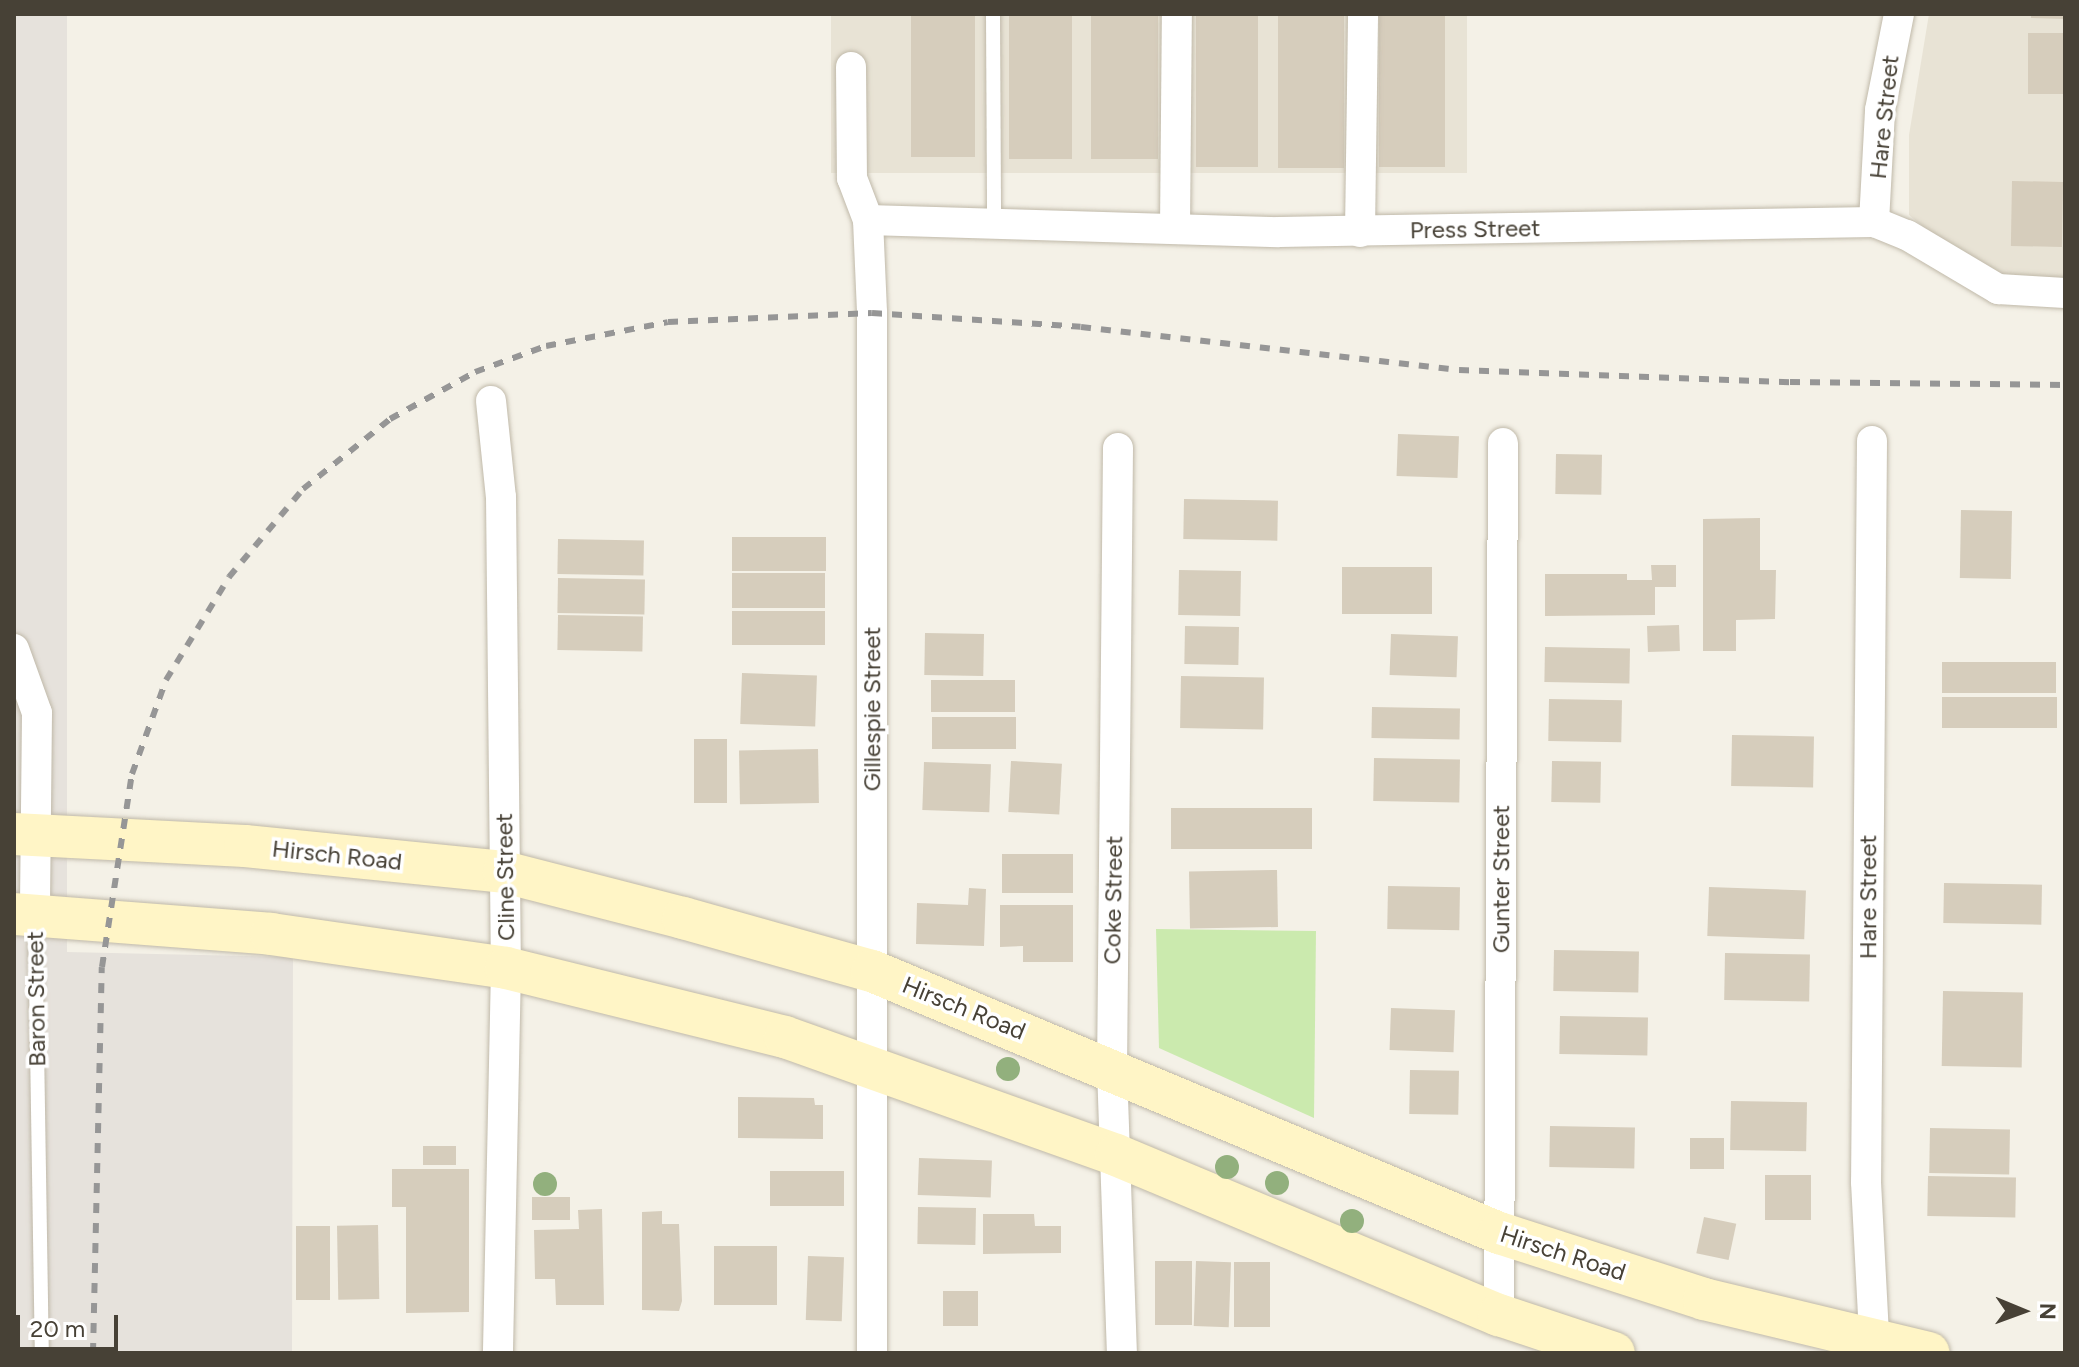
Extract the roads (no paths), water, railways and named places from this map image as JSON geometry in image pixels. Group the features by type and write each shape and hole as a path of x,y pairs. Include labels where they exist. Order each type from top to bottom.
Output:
{"main road":[{"name":"Hirsch Road","path":"25,834 245,846 504,872 872,971 1499,1233 1704,1299 1875,1348 1929,1353"},
{"path":"24,914 271,934 506,968 692,1011 873,1064 1116,1155 1499,1315 1614,1353"}],"street":[{"path":"1175,229 1177,14"},
{"path":"1360,232 1363,14"},
{"name":"Hare Street","path":"1874,222 1880,110 1899,14"},
{"name":"Gillespie Street","path":"851,67 852,178 868,220 872,1353"},
{"name":"Press Street","path":"868,220 1360,232 1874,222 1907,235 1998,289 2065,293"},
{"name":"Cline Street","path":"491,401 501,497 506,968 498,1353"},
{"name":"Hare Street","path":"1872,441 1866,1182 1875,1348"},
{"name":"Gunter Street","path":"1499,1315 1503,443"},
{"name":"Coke Street","path":"1118,448 1112,1069 1122,1353"},
{"name":"Baron Street","path":"14,649 37,713 25,834 24,914"}],"lane":[{"path":"993,14 994,222"},
{"name":"Baron Street","path":"24,914 42,1353"}],"railway":[{"path":"93,1353 102,967 132,774 166,680 229,577 303,489 390,419 475,372 546,346 668,322 872,313 1081,327 1459,370 1790,382 2065,385"}]}
